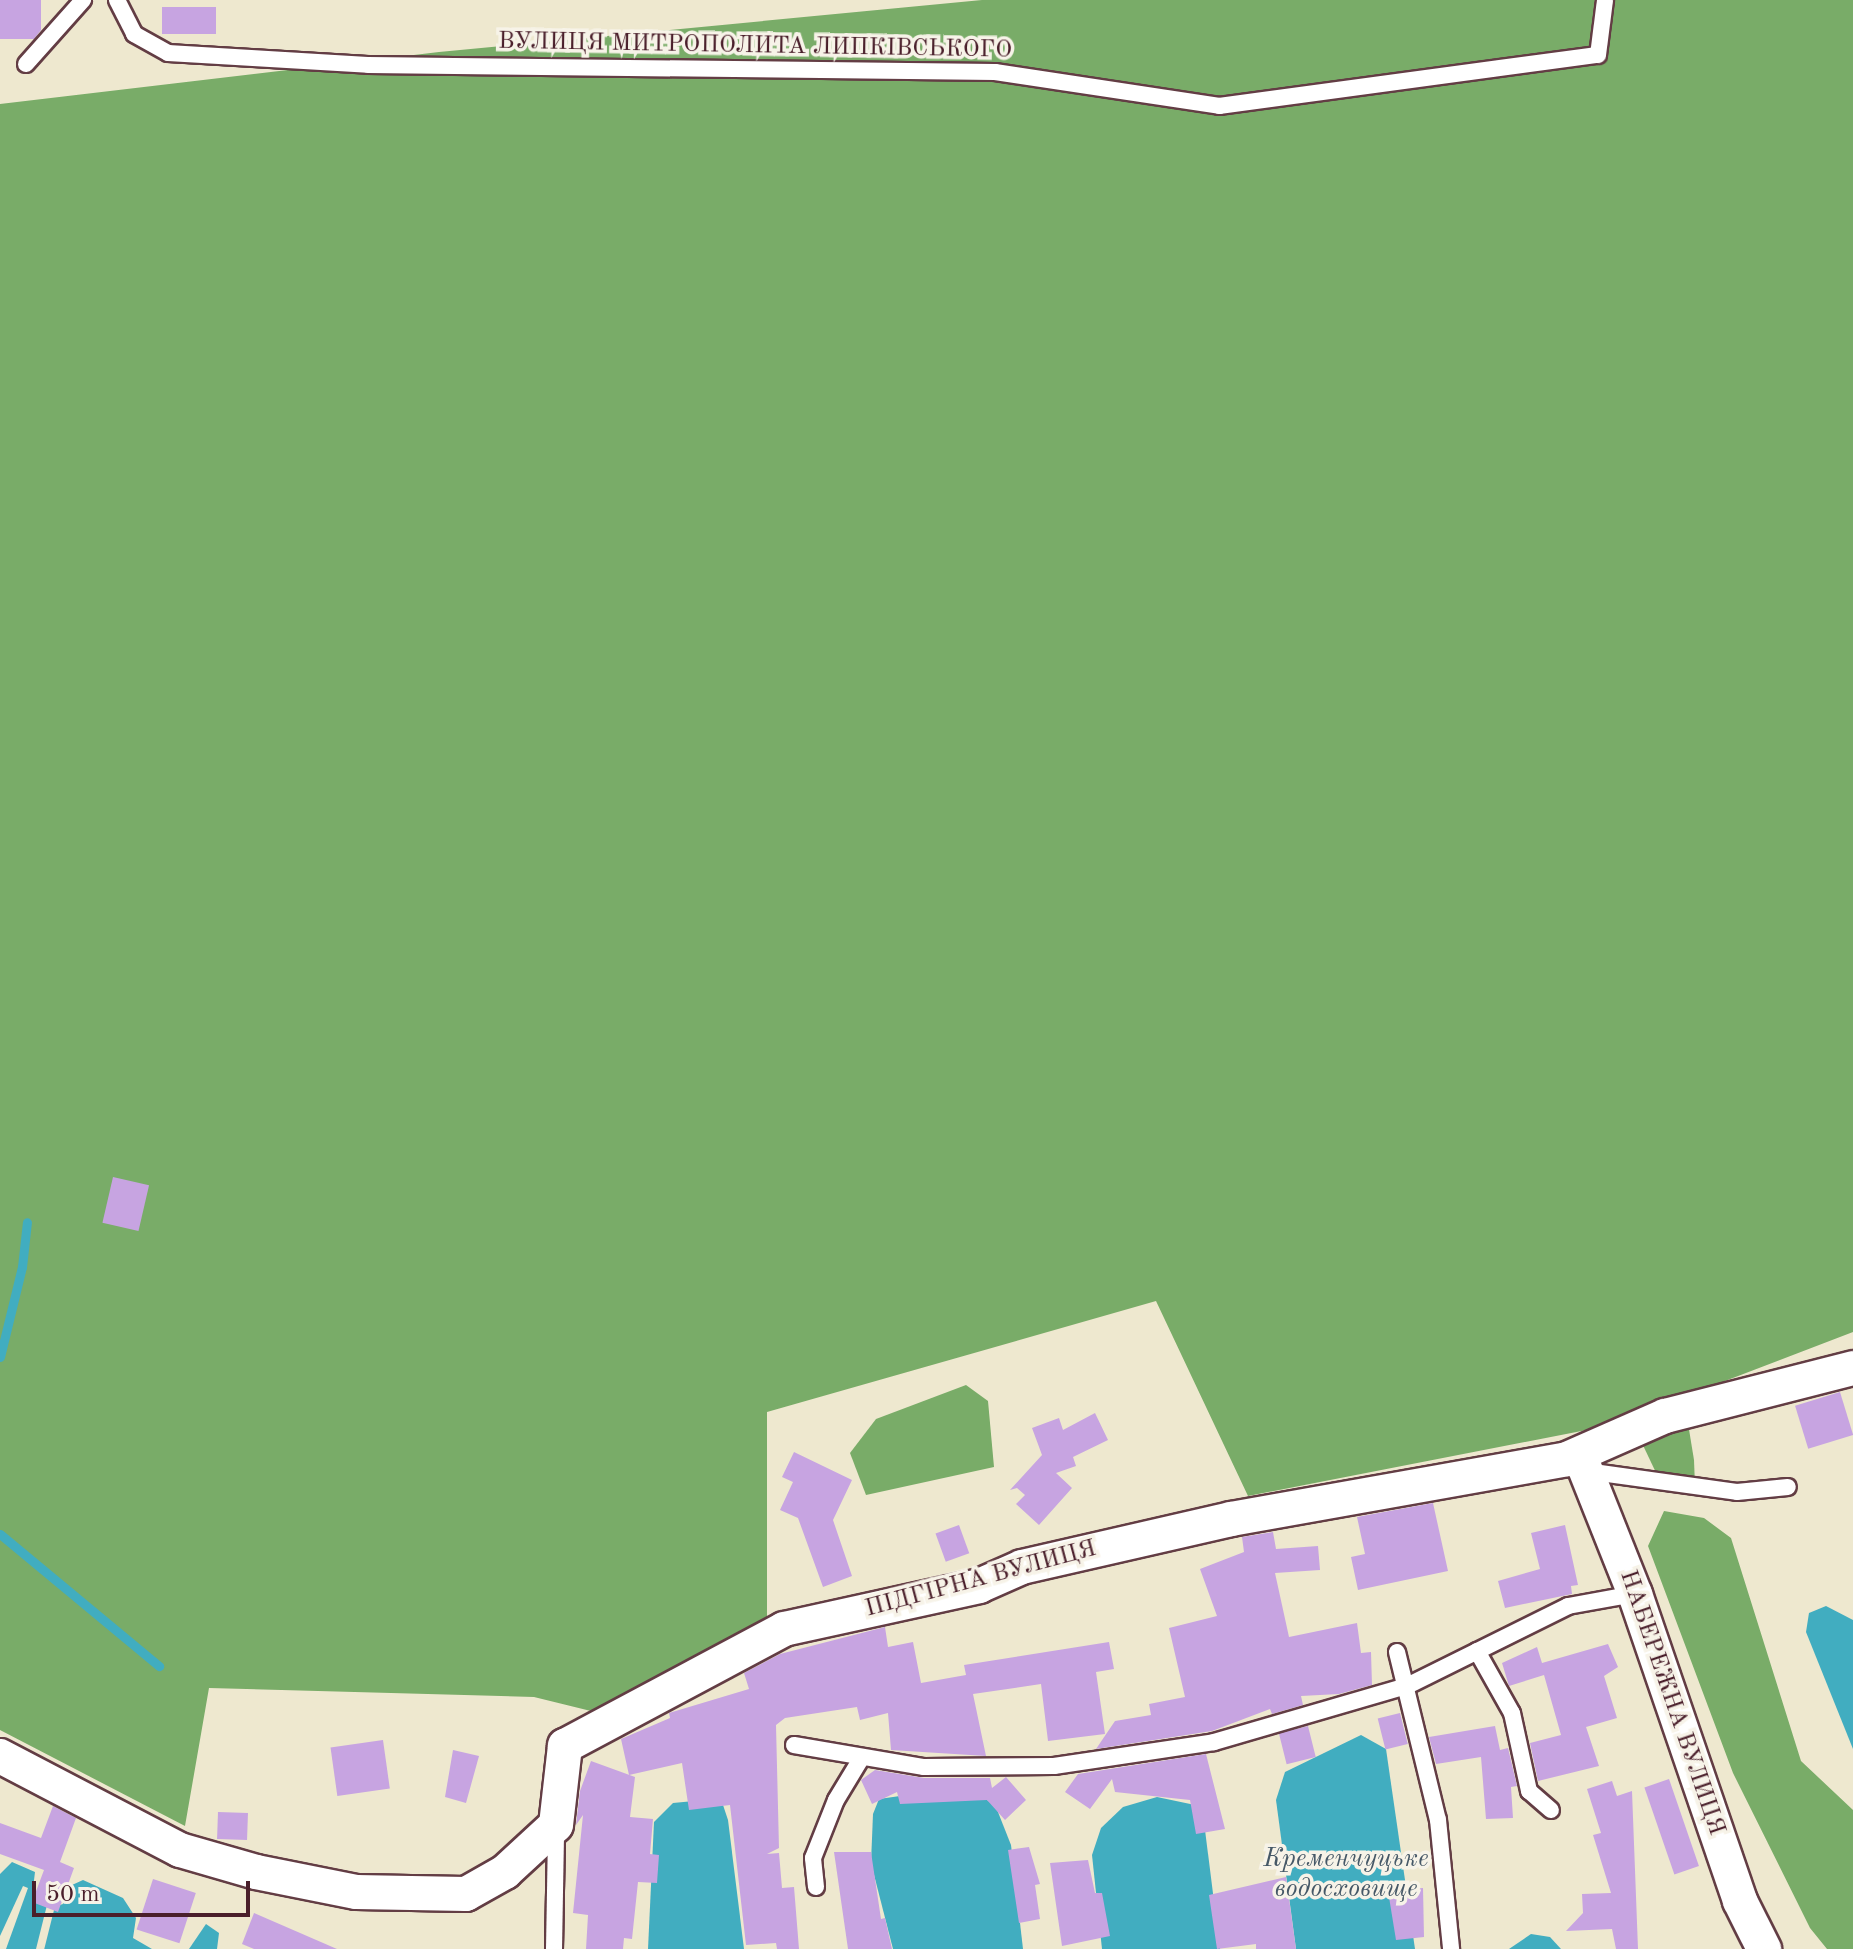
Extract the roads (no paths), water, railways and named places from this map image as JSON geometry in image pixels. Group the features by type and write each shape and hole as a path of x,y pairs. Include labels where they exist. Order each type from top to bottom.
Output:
{"street":[{"name":"ПІДГІРНА ВУЛИЦЯ","path":"556,1825 565,1746 784,1629 979,1586 1022,1567 1231,1519 1583,1463 1665,1416 1853,1368"},
{"name":"НАБЕРЕЖНА ВУЛИЦЯ","path":"1583,1463 1635,1594 1740,1901 1764,1949"},
{"path":"0,1756 180,1850 256,1872 356,1892 466,1894 505,1872 556,1825"}],"lane":[{"path":"26,64 83,0"},
{"name":"ВУЛИЦЯ МИТРОПОЛИТА ЛИПКІВСЬКОГО","path":"117,0 134,34 168,53 368,65 995,72 1219,106 1598,55 1605,0"},
{"path":"1583,1463 1737,1492 1788,1487"},
{"path":"794,1745 924,1767 1054,1766 1214,1742 1407,1686 1568,1606 1635,1594"},
{"path":"1477,1651 1512,1713 1529,1791 1551,1810"},
{"path":"1397,1652 1438,1820 1451,1949"},
{"path":"816,1887 813,1858 836,1800 862,1757"},
{"path":"554,1949 556,1825"}],"water":[{"path":"1826,1606 1853,1620 1853,1749 1806,1632 1809,1613"},
{"name":"Кременчуцьке водосховище","path":"1361,1735 1386,1749 1415,1949 1296,1949 1276,1800 1285,1772"},
{"path":"982,1796 996,1807 1011,1845 1023,1949 893,1949 871,1863 873,1814 879,1799"},
{"name":"Кременчуцьке водосховище","path":"1157,1797 1195,1805 1204,1822 1220,1949 1102,1949 1092,1855 1101,1828 1123,1807"},
{"path":"715,1799 723,1805 728,1820 744,1949 648,1949 654,1822 673,1803"},
{"path":"12,1862 35,1872 32,1897 54,1907 63,1904 72,1885 83,1880 123,1898 136,1918 133,1938 152,1949 0,1949 0,1874"},
{"path":"206,1924 219,1933 217,1949 189,1949"},
{"path":"1531,1934 1550,1937 1561,1949 1509,1949"}],"waterway":[{"path":"0,1357 22,1267 27,1222"},
{"path":"0,1534 159,1666"}]}
